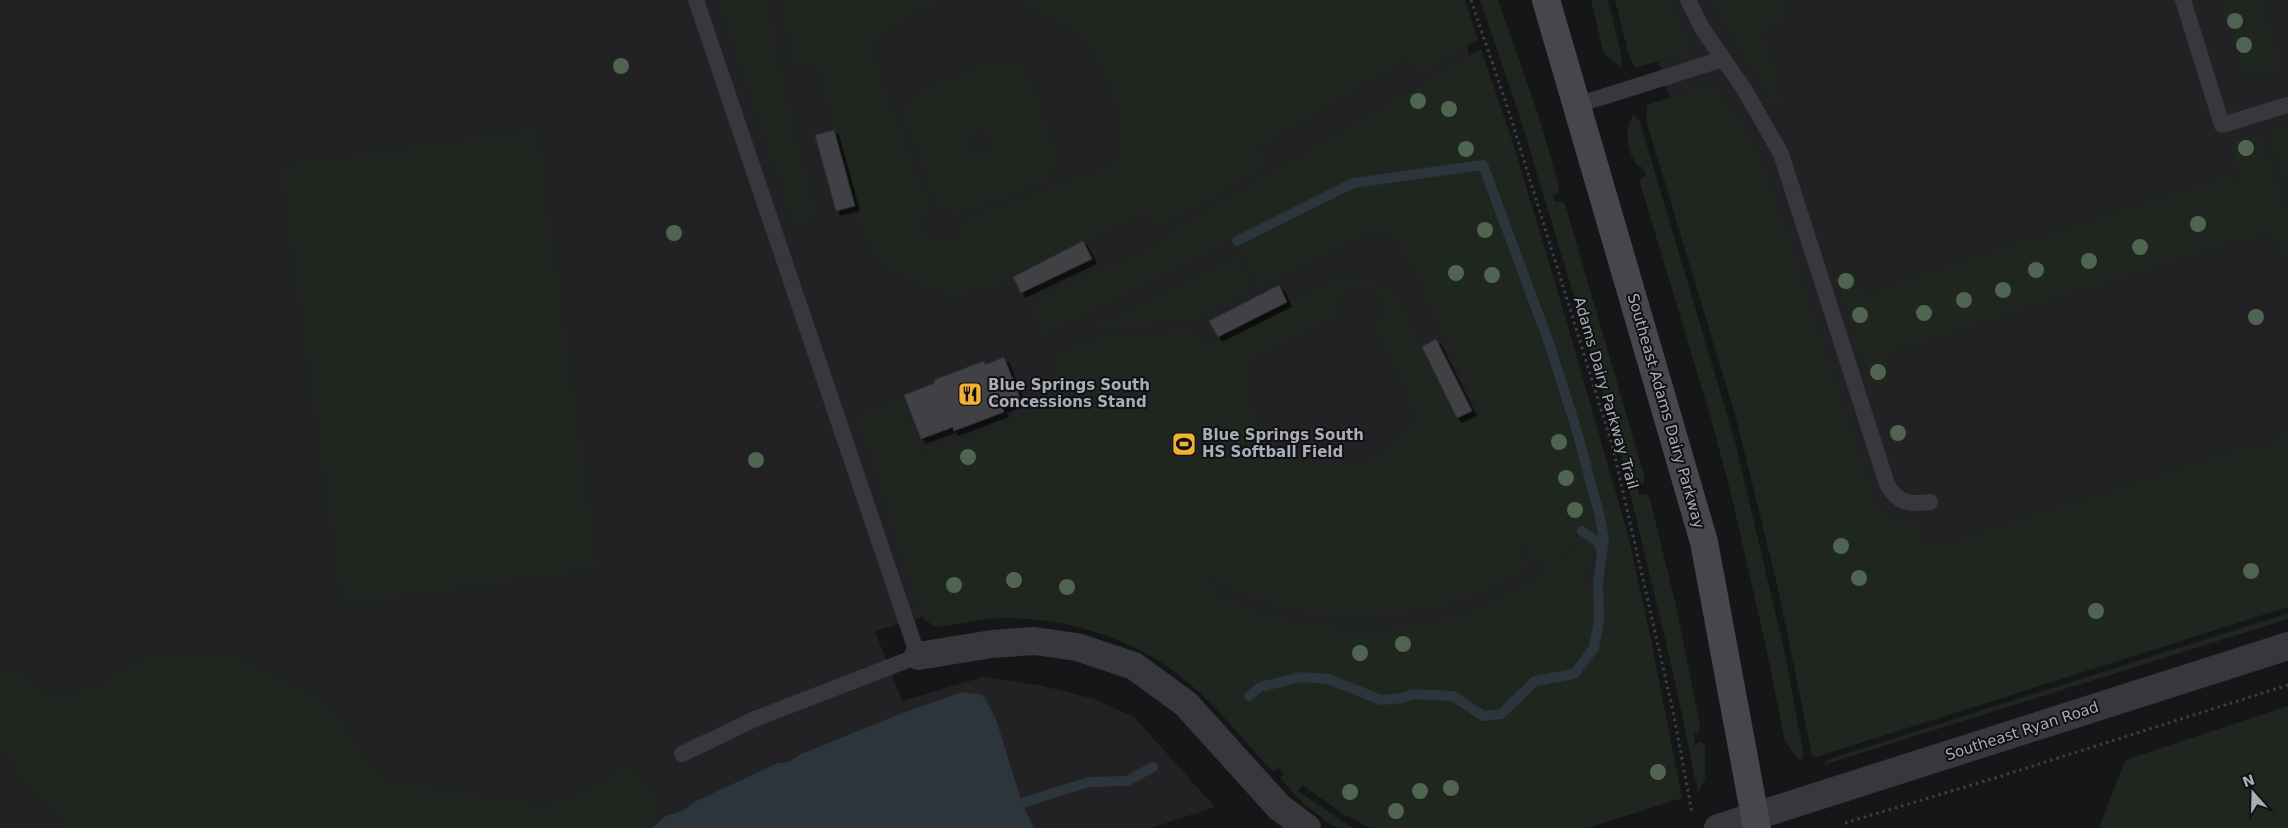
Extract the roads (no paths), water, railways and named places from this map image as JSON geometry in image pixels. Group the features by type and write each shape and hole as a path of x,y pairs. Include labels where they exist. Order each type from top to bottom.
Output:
{"main road":[{"name":"Southeast Adams Dairy Parkway","path":"1546,0 1704,542 1757,822"}],"street":[{"path":"918,656 992,644 1034,641 1077,647 1134,666 1186,704 1279,807 1307,828"},
{"name":"Southeast Ryan Road","path":"1718,828 1757,822 2288,646"}],"lane":[{"path":"682,754 755,719 918,656 696,0"},
{"path":"1688,0 1702,28 1744,89 1781,154 1886,484 1892,495 1901,500 1916,504 1930,502"},
{"path":"2183,0 2222,125 2288,105"},
{"path":"1577,105 1723,60"}],"waterway":[{"path":"1237,241 1353,183 1483,165 1549,343 1575,425 1599,513 1604,539 1598,581 1599,620 1594,648 1574,674 1535,681 1501,714 1483,716 1453,696 1412,694 1403,698 1381,700 1328,679 1301,677 1260,687 1249,696"},
{"path":"1582,531 1598,542 1602,551"},
{"path":"1022,803 1089,782 1127,781 1153,767"}],"place":[{"name":"Blue Springs South Concessions Stand","path":"970,394"},
{"name":"Blue Springs South HS Softball Field","path":"1184,444"}]}
